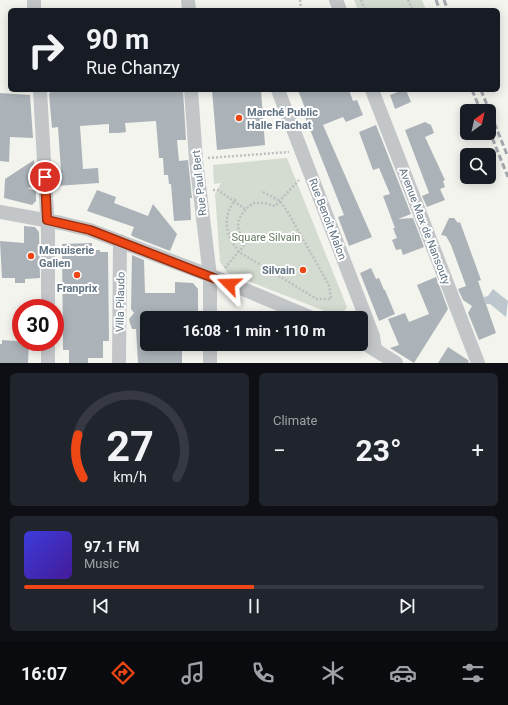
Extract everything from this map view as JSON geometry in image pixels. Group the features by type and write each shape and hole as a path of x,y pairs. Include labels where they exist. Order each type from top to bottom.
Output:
{"street":[{"path":"40,92 47,220 48,299"},
{"name":"Rue Paul Bert","path":"191,92 196,160 216,274 211,311"},
{"name":"Rue Benoît Malon","path":"279,92 373,336 385,358"},
{"name":"Avenue Max de Nansouty","path":"373,92 478,363"},
{"path":"0,212 47,220 90,230 216,274 297,311"},
{"name":"Villa Pilaudo","path":"119,363 120,241"},
{"path":"368,346 385,358"},
{"path":"48,351 48,363"},
{"path":"210,351 210,363"}],"path":[{"path":"196,160 301,151"},
{"path":"216,274 239,252 246,243 238,229 239,218 245,209 253,203 265,203 275,206 296,182 310,172"},
{"path":"211,190 218,190 235,200 245,209"},
{"path":"235,200 230,206 226,229 231,242 239,252 317,299 330,299 329,285 280,201 261,191"}],"green space":[{"path":"354,0 422,0 425,8 357,8"},
{"name":"Square Silvain","path":"287,158 347,307 344,311 325,311 228,273 220,262 215,194 221,183 214,184 213,165"}],"shaded area":[{"path":"493,289 508,301 506,317 490,304 486,304 484,297 488,296"}],"building":[{"path":"50,92 183,92 186,140 177,140 179,161 188,160 192,198 190,198 191,220 174,221 171,184 169,184 168,175 164,175 163,158 159,158 156,121 125,123 126,132 119,133 109,133 109,124 80,126 83,169 98,168 99,183 56,186 55,171 61,171 58,127 52,128 49,94"},
{"name":"Marché Public Halle Flachat","path":"212,92 261,92 265,145 217,150"},
{"path":"299,92 350,92 353,101 357,100 363,115 346,122 343,117 323,125 372,237 349,246 338,217 344,215 305,117 308,116"},
{"path":"398,92 407,92 411,102 395,109 390,95"},
{"path":"0,93 30,95 33,138 10,137 9,162 0,161"},
{"path":"425,122 431,125 434,133 425,137 445,180 443,181 445,187 440,189 445,200 427,207 422,196 429,193 405,130"},
{"path":"376,125 411,214 398,219 413,218 424,247 403,255 401,249 396,250 392,240 397,238 393,228 395,228 383,196 390,194 379,168 373,170 359,132"},
{"path":"34,160 36,187 27,188 36,191 36,201 32,205 4,198 5,179"},
{"path":"97,190 116,197 114,203 148,216 153,204 177,234 170,251 131,235 134,227 87,211"},
{"path":"449,218 454,218 458,223 460,222 481,280 478,281 496,333 479,340 468,313 472,306 463,300 458,289 466,286 451,245 446,236 441,235"},
{"path":"24,226 35,227 39,232 40,278 25,279 25,283 15,283 15,278 2,278 0,241 24,243"},
{"path":"92,243 92,250 108,252 109,341 103,341 103,358 88,358 88,363 69,363 69,350 64,350 62,244"},
{"path":"132,255 144,260 145,293 175,293 175,282 193,283 198,289 198,311 140,311 140,351 182,351 182,363 138,363 136,329 132,329 129,319 134,313 131,309"},
{"path":"371,268 376,279 379,278 395,314 379,321 360,273"},
{"path":"436,277 448,309 414,363 390,348 399,345 388,319 405,313 409,322 429,314 417,285"},
{"path":"2,340 12,341 12,351 29,351 28,363 0,363 0,344 2,344"},
{"path":"448,347 468,360 469,363 438,363"}],"railway":[{"path":"436,0 439,8"},
{"path":"444,0 447,8"},
{"path":"473,92 478,104"},
{"path":"482,92 508,157"},
{"path":"493,140 508,177"}],"place":[{"name":"Marché Public Halle Flachat","path":"239,118"},
{"name":"Menuiserie Galien","path":"31,256"},
{"name":"Silvain","path":"303,270"},
{"name":"Franprix","path":"77,275"}],"route":[{"path":"45,177 47,220 90,230 229,284"}]}
